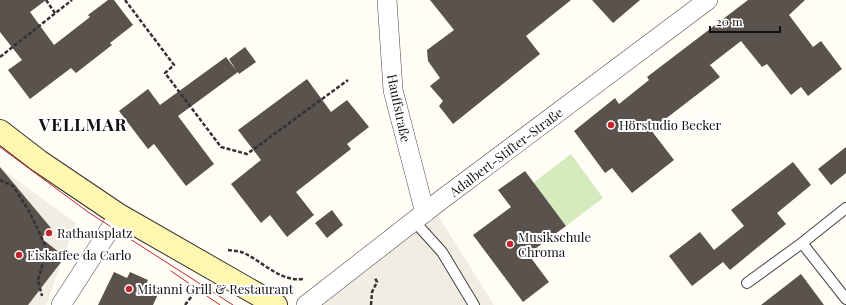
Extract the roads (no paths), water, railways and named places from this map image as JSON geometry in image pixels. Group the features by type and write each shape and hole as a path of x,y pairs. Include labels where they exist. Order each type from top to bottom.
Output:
{"street":[{"name":"Hauffstraße","path":"387,0 393,90 419,217"},
{"name":"Adalbert-Stifter-Straße","path":"306,305 419,217 708,0"},
{"path":"0,131 39,161 119,215 276,305"},
{"path":"61,305 119,215"}],"lane":[{"path":"747,283 802,243 846,208"},
{"path":"419,217 474,305"},
{"path":"802,243 846,299"}],"tram line":[{"path":"0,147 88,212 233,305"},
{"path":"171,271 220,305"}],"place":[{"name":"Hörstudio Becker","path":"611,125"},
{"name":"Rathausplatz","path":"49,233"},
{"name":"Musikschule Chroma","path":"510,244"},
{"name":"Eiskaffee da Carlo","path":"19,255"},
{"name":"Mitanni Grill & Restaurant","path":"129,289"}],"district":[{"name":"VELLMAR","path":"83,125"}]}
